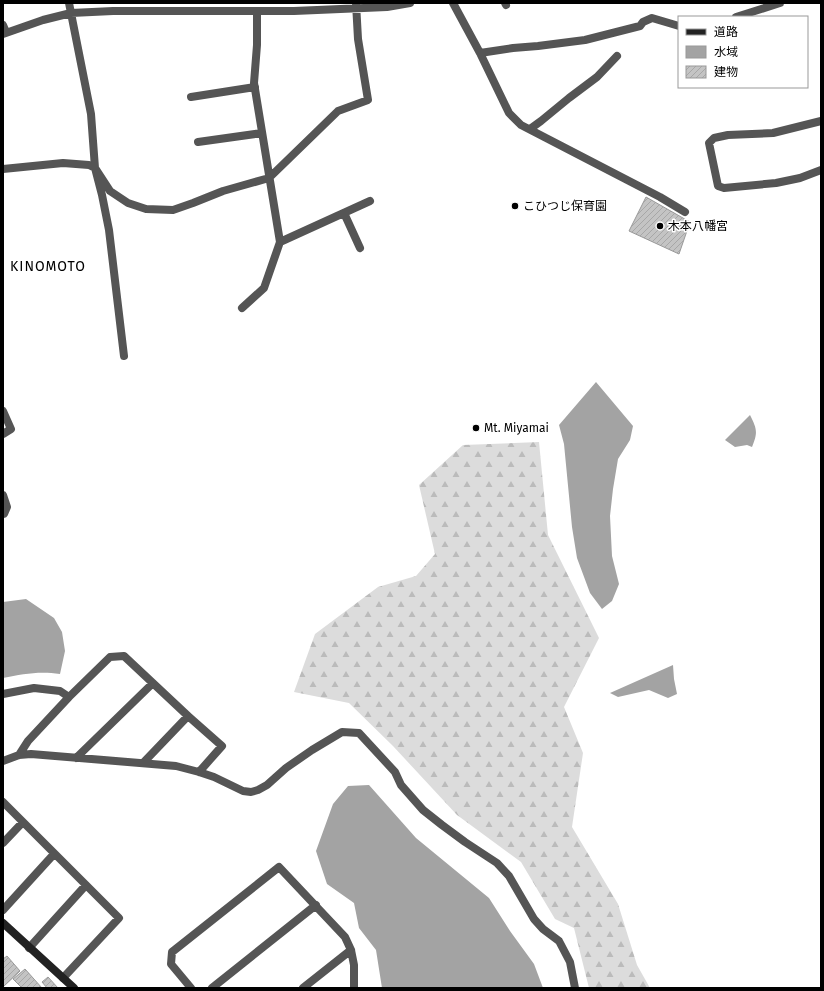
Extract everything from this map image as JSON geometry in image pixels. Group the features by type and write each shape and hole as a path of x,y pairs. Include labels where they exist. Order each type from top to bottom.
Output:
{"street":[{"path":"69,3 91,114 95,168 109,230 124,356"},
{"path":"4,30 71,13 135,11 294,11 356,6 387,7 410,3"},
{"path":"453,3 480,53 509,113 521,125 660,197 685,212"},
{"path":"739,16 780,3"},
{"path":"3,169 63,163 89,165 95,168 110,191 128,203 146,209 173,210 223,191 269,178 338,111 368,100 358,39 356,6"},
{"path":"242,308 264,288 280,242 254,83 257,45 257,11"},
{"path":"480,53 584,40 640,26 643,22 652,18 678,26"},
{"path":"530,129 597,77 617,56"},
{"path":"191,98 255,87"},
{"path":"821,122 772,133 728,135 714,138 709,143 718,186 724,188 776,183 800,178 821,170"},
{"path":"198,142 262,132"},
{"path":"280,242 370,201"},
{"path":"344,213 360,248"},
{"path":"3,411 11,429 3,434"},
{"path":"3,495 7,507 3,514"},
{"path":"19,755 28,741 110,657 124,656 222,746 199,772"},
{"path":"76,758 153,683"},
{"path":"3,694 34,688 60,691 70,697"},
{"path":"143,763 188,716"},
{"path":"3,761 19,755 31,754 176,766 214,777 243,791 251,792 267,785 286,768 342,732 359,732 395,772 401,785 424,810 465,842 497,862 510,876 534,919 559,941 570,962 575,988"},
{"path":"3,802 119,918 63,978"},
{"path":"3,843 22,822"},
{"path":"3,910 54,854"},
{"path":"191,988 171,964 172,952 279,867 345,937 351,950 354,965 354,988"},
{"path":"29,948 86,885"},
{"path":"212,988 316,905"},
{"path":"3,923 74,988"},
{"path":"303,988 351,950"}],"green space":[{"path":"539,442 548,535 599,638 564,707 583,753 572,827 618,904 637,965 650,988 589,988 574,928 555,919 521,862 457,815 393,746 349,703 294,692 315,634 378,587 416,576 435,554 419,485 463,445"}],"water":[{"path":"596,382 633,426 630,440 618,459 610,516 612,556 619,584 612,601 602,609 590,593 577,558 572,527 564,444 559,425"},
{"path":"750,415 756,431 752,447 747,445 735,447 725,440"},
{"path":"26,599 54,618 62,632 65,651 60,674 31,673 3,678 3,602"},
{"path":"673,665 677,694 668,698 649,690 618,697 610,693"},
{"path":"369,785 416,838 489,898 510,931 534,964 543,988 382,988 376,950 359,928 354,903 327,884 316,851 333,804 348,786"}],"building":[{"name":"木本八幡宮","path":"646,197 690,222 679,254 629,231"},
{"path":"7,956 20,971 3,987 3,959"},
{"path":"25,969 42,988 22,988 13,979"},
{"path":"48,977 58,988 47,988 42,982"}],"place":[{"name":"こひつじ保育園","path":"515,206"},
{"name":"木本八幡宮","path":"660,226"},
{"name":"Mt. Miyamai","path":"476,428"}],"district":[{"name":"KINOMOTO","path":"48,266"}]}
